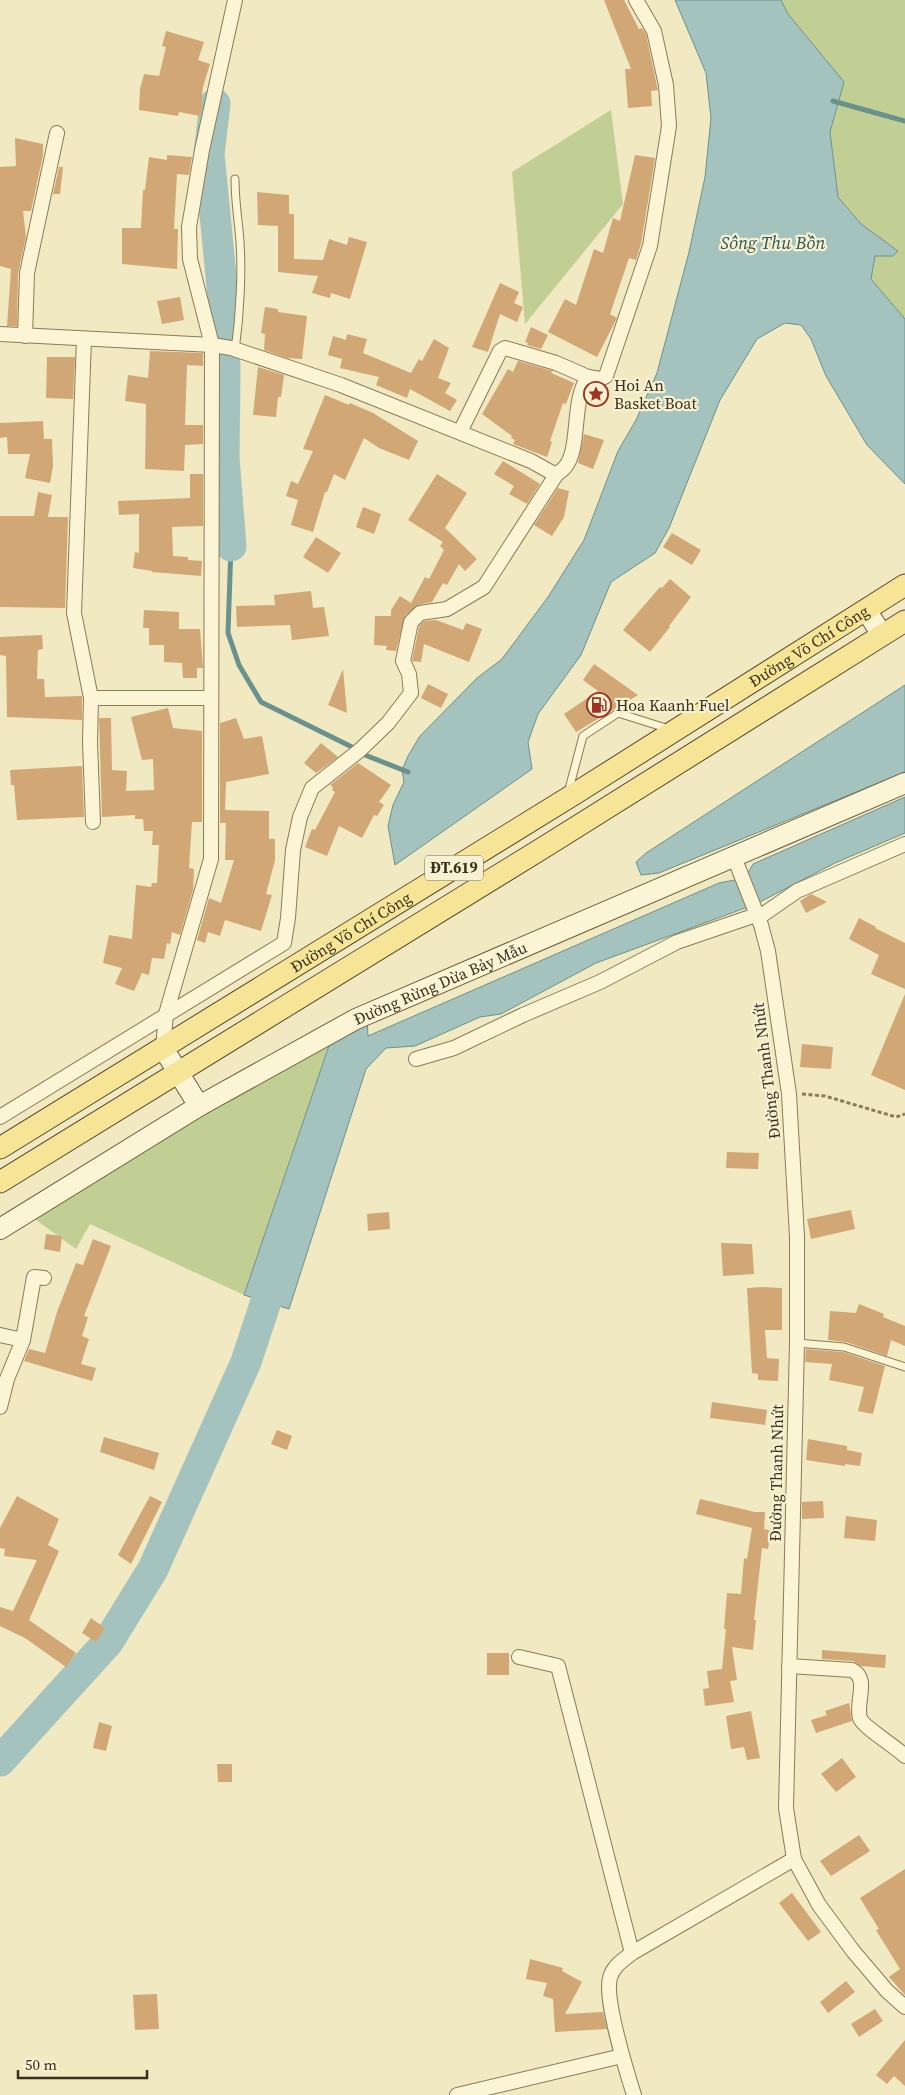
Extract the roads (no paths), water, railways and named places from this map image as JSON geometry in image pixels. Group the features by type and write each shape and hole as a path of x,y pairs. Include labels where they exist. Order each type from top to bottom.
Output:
{"main road":[{"name":"Đường Võ Chí Công","path":"8,1143 567,798 905,585"},
{"name":"Đường Võ Chí Công","path":"0,1182 546,846 905,621"}],"street":[{"path":"199,1106 163,1048 166,1014 211,859 212,344 190,259 189,227 202,150 235,0"},
{"path":"460,432 502,349 508,348 556,363 588,377 600,379 606,376 650,246 669,126 666,84 654,31 636,0"},
{"path":"25,336 27,273 57,133"},
{"path":"0,334 212,344 341,386 531,460 556,475"},
{"path":"84,339 74,613 91,698 90,742 93,822"},
{"path":"8,1143 0,1116 284,943 288,918 292,850 300,816 312,788 360,750 388,723 411,692 409,674 403,660 409,625 413,618 420,613 447,609 484,587 556,475 565,468 572,456 583,384 588,377"},
{"path":"866,610 882,635"},
{"path":"91,698 211,698"},
{"name":"Đường Rừng Dừa Bảy Mẫu","path":"0,1229 199,1106 356,1019 735,861 905,783"},
{"path":"416,1059 454,1048 523,1015 600,982 677,942 756,913 797,891 905,844"},
{"name":"Đường Thanh Nhứt","path":"735,861 756,913 768,951 789,1094 797,1237 797,1343 786,1808 794,1859 819,1905 853,1951 887,1991 905,2007"},
{"path":"0,1407 8,1379 23,1340 34,1277 44,1278"},
{"path":"0,1335 23,1340"},
{"path":"519,1657 558,1666 632,1953"},
{"path":"789,1666 852,1670 855,1672 861,1682 858,1712 860,1720 865,1726 893,1745 905,1756"},
{"path":"634,2095 622,2056 610,1998 609,1980 615,1967 632,1953 794,1859"},
{"path":"457,2095 478,2093 622,2056"}],"lane":[{"path":"233,350 239,322 239,230 234,204 235,179"},
{"path":"567,798 583,736 618,713 674,731"},
{"path":"797,1343 844,1347 905,1368"}],"water":[{"name":"Sông Thu Bồn","path":"675,0 781,0 788,14 844,82 830,132 838,197 861,224 898,251 893,256 875,256 871,279 905,319 905,484 867,445 826,376 811,339 801,325 785,323 757,339 720,400 669,528 655,553 611,582 581,655 538,714 528,742 532,769 395,865 388,826 393,805 404,782 402,770 408,756 420,736 477,678 502,659 548,597 584,540 618,451 636,420 657,373 689,252 705,177 711,118 706,73"},
{"path":"905,685 905,772 659,873 641,875 636,862 646,853"},
{"path":"905,797 905,833 835,863 756,904 596,963 501,1014 480,1017 415,1046 386,1048 366,1069 289,1309 244,1295 332,1037 367,1018 368,1036 719,883 745,878 753,864"}],"waterway":[{"path":"833,101 905,121"},
{"path":"215,104 209,154 223,296 225,373 224,458 231,546"},
{"path":"231,546 228,633 239,665 261,702 352,747"},
{"path":"365,755 408,772"},
{"path":"0,1761 108,1642 153,1569 246,1362 279,1262"}],"place":[{"name":"Hoi An Basket Boat","path":"596,394"},
{"name":"Hoa Kaanh Fuel","path":"599,705"}]}
